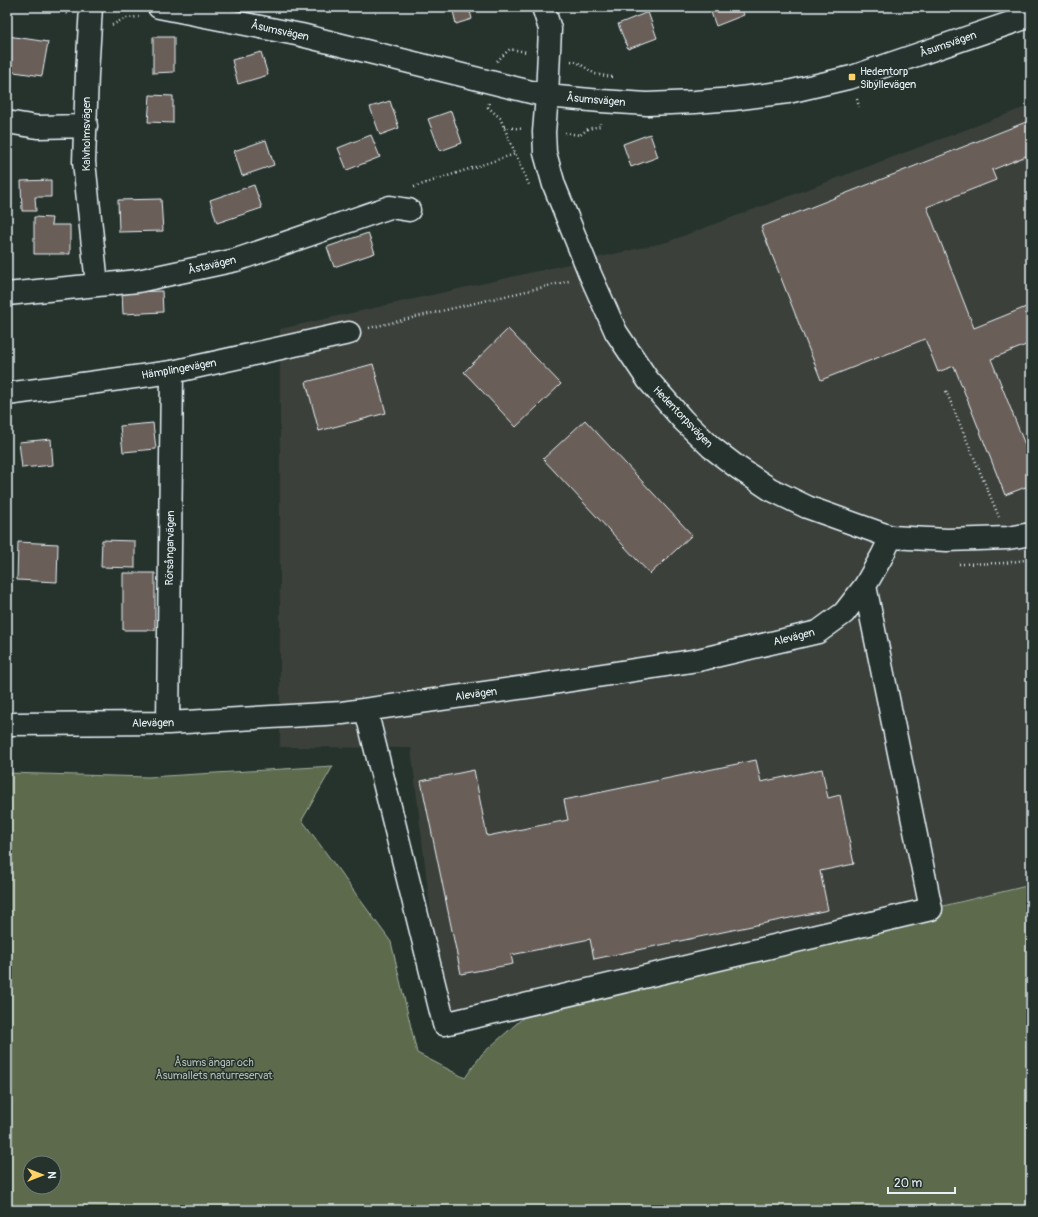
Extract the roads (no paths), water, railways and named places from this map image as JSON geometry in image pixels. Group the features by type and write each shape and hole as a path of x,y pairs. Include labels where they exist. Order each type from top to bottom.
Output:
{"street":[{"name":"Kalvholmsvägen","path":"91,7 84,162 97,284"},
{"name":"Hedentorpsvägen","path":"543,7 550,30 544,132 546,152 554,186 590,274 616,332 648,380 683,420 711,447 737,467 765,485 807,507 891,537 947,540 1008,538 1031,534"},
{"name":"Åsumsvägen","path":"151,13 301,36 547,96 601,101 654,103 732,99 788,92 852,77 1031,16"},
{"path":"7,122 37,127 86,126"},
{"name":"Åstavägen","path":"7,294 138,281 236,260 390,207 409,210"},
{"name":"Hämplingevägen","path":"7,394 172,372 349,333"},
{"name":"Rörsångarvägen","path":"168,724 172,372"},
{"name":"Alevägen","path":"7,724 168,724 342,713 533,686 698,660 818,632 844,613 866,586 891,537"},
{"path":"366,710 444,1024 931,909 866,586"}],"place":[{"name":"Hedentorp Sibyllevägen","path":"852,77"}],"park label":[{"name":"Åsums ängar och Åsumallets naturreservat","path":"214,1068"}]}
